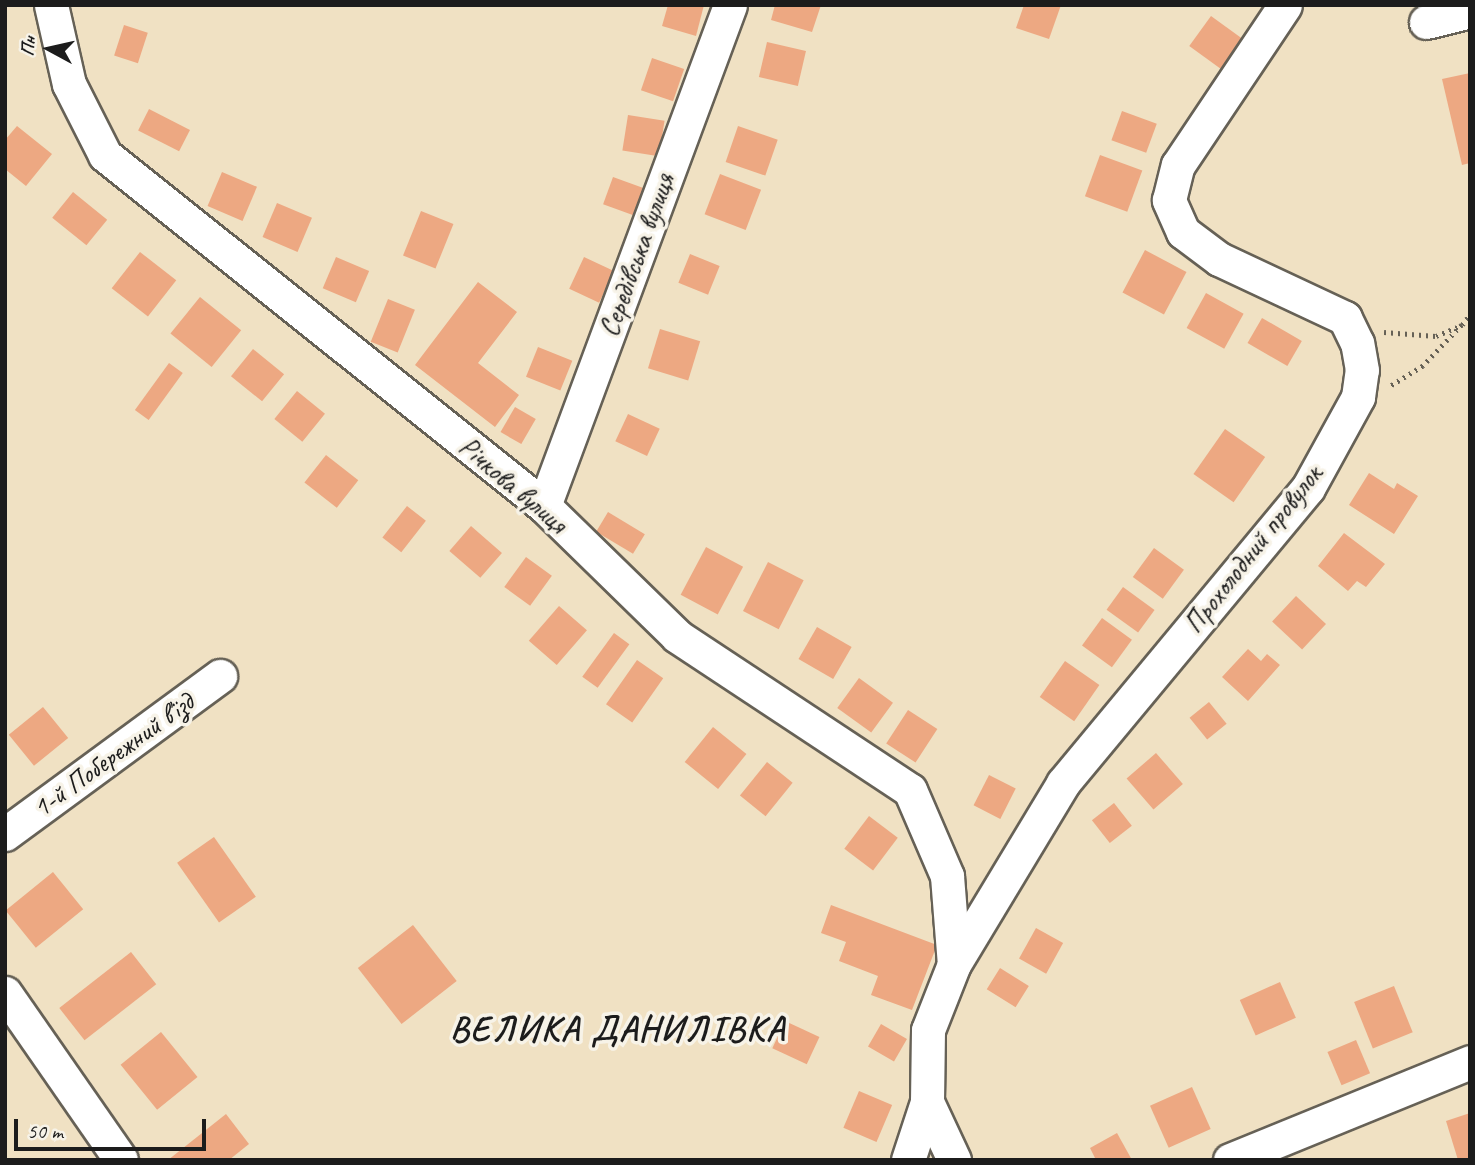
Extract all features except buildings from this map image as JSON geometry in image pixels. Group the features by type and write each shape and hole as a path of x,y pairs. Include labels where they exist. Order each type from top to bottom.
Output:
{"street":[{"name":"Річкова вулиця","path":"51,5 69,84 105,155 544,506 677,636 910,790 947,876 954,964"},
{"name":"Середівська вулиця","path":"544,506 730,5"},
{"path":"1285,5 1178,165 1169,200 1183,232 1219,259 1321,304 1347,321"},
{"path":"1426,22 1470,11"},
{"name":"Прохолодний провулок","path":"908,1160 928,1102 929,1030 954,964 1063,783 1308,488 1358,397 1362,370 1357,343 1347,321"},
{"name":"1-й Побережний в'їзд","path":"5,834 220,676"},
{"path":"5,993 121,1160"},
{"path":"1230,1160 1470,1062"},
{"path":"928,1102 954,1160"}],"path":[{"path":"1384,391 1423,366 1470,314"},
{"path":"1347,321 1367,331 1412,337 1436,336 1470,323"}],"district":[{"name":"ВЕЛИКА ДАНИЛІВКА","path":"618,1029"}]}
